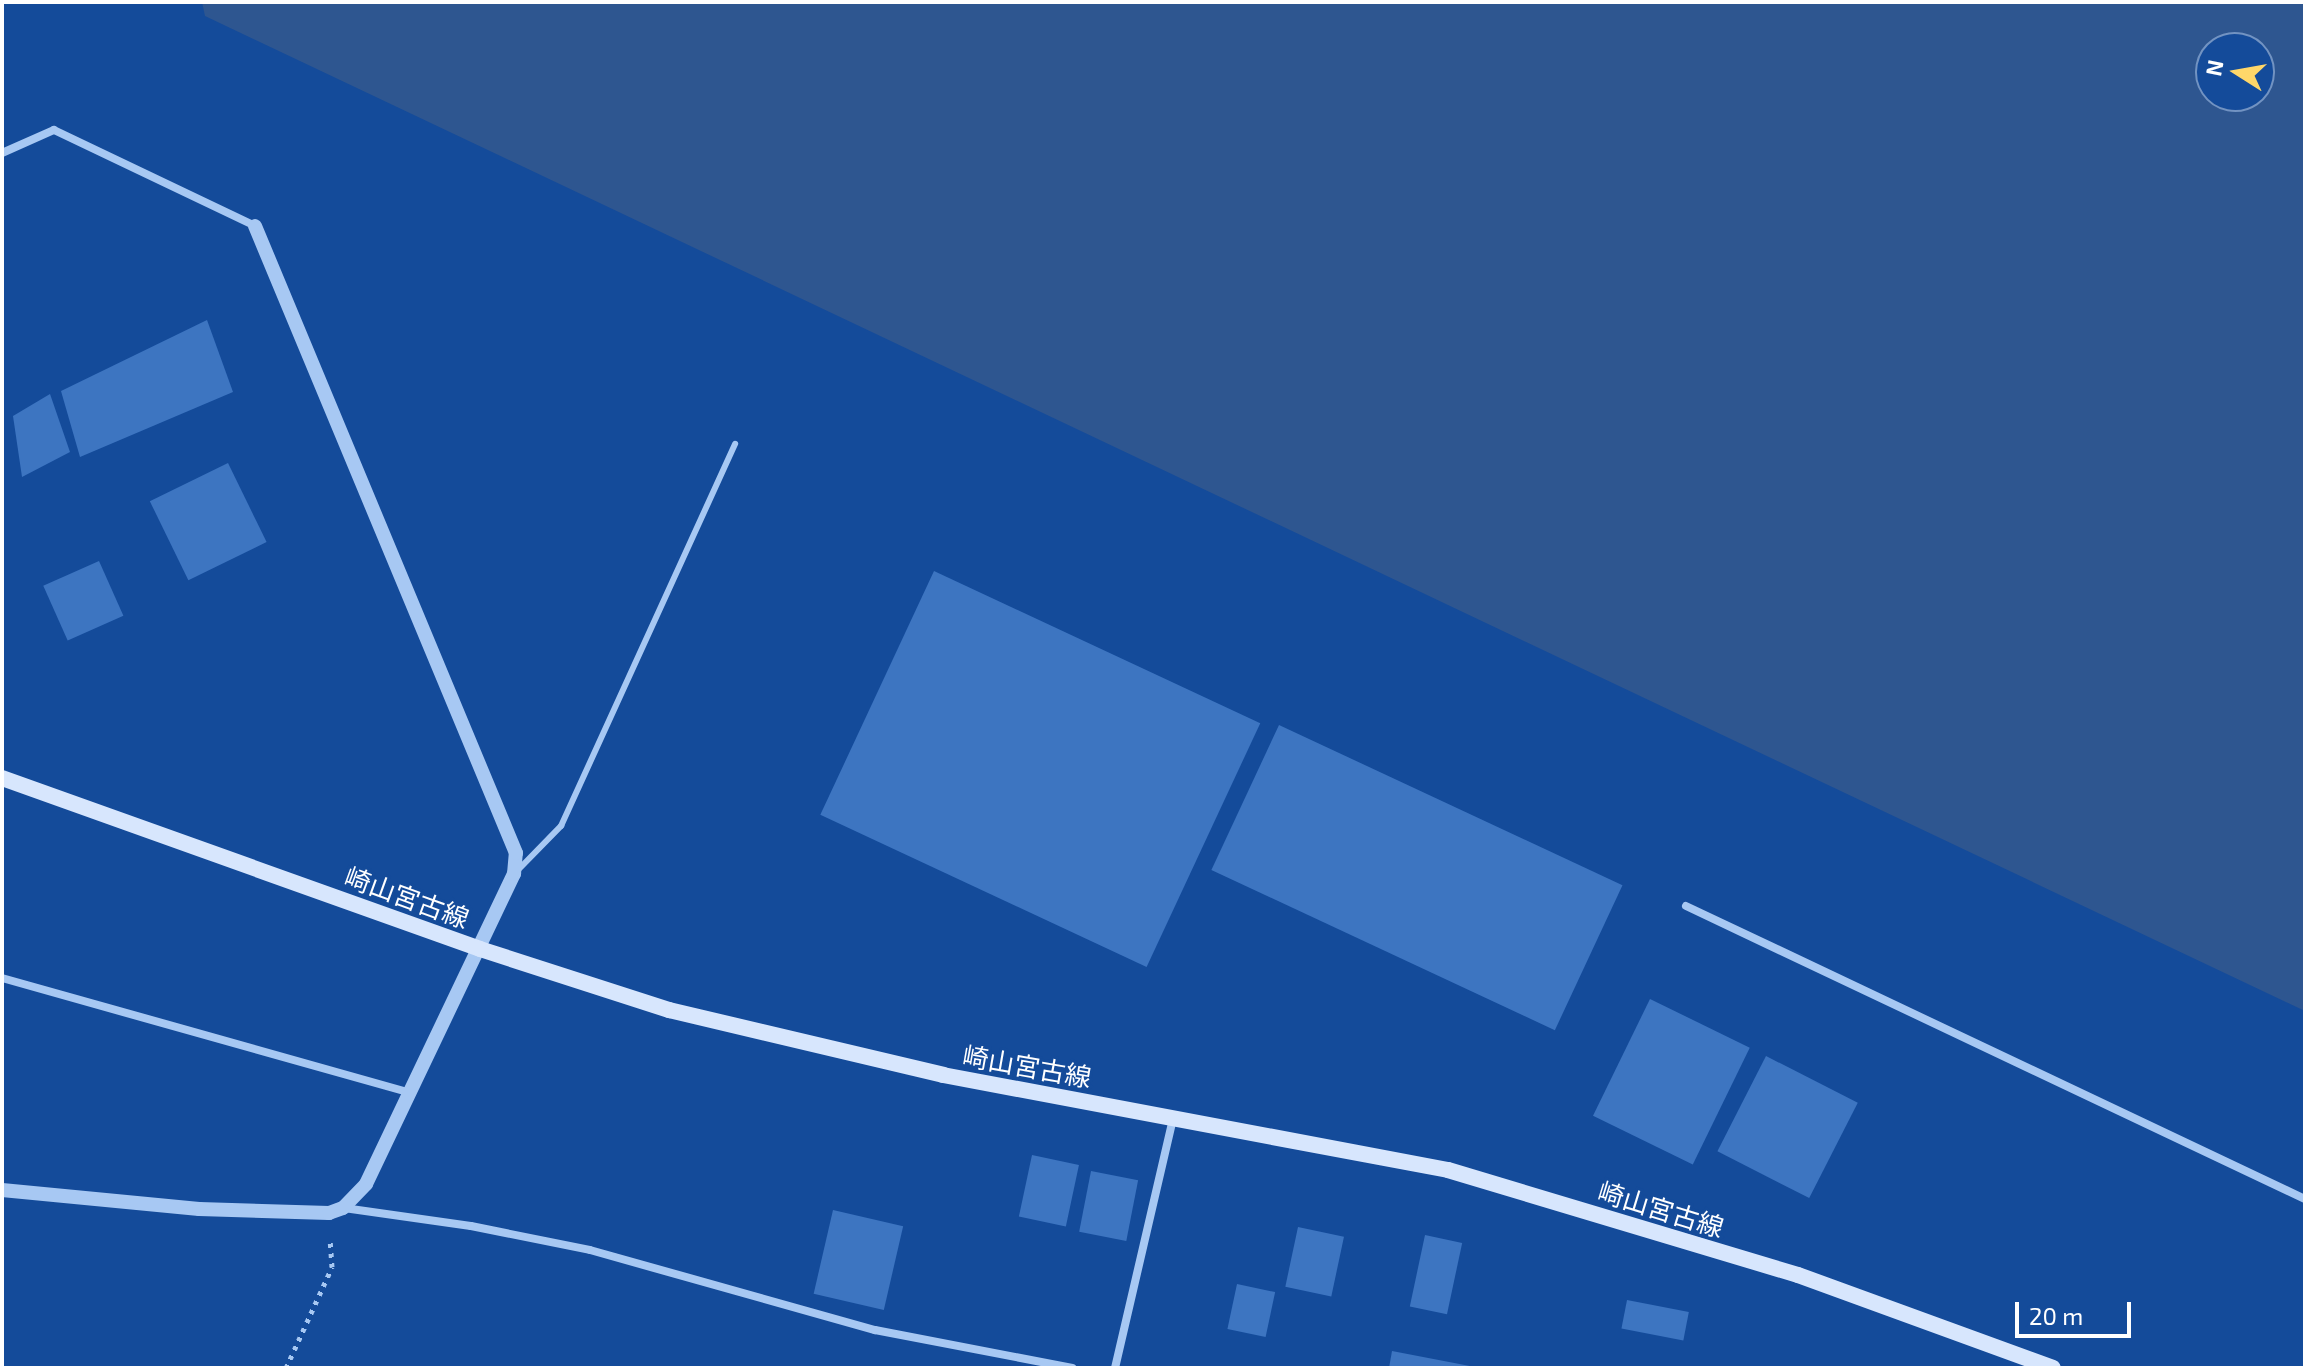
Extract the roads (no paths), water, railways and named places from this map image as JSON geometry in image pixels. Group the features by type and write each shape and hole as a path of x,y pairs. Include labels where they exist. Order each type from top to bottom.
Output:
{"main road":[{"name":"崎山宮古線","path":"2,778 480,949 669,1010 817,1047 1448,1170 1798,1275 2053,1368"}],"street":[{"path":"2,153 54,130 255,226 516,853 514,874 366,1184 336,1211"},
{"path":"1686,906 2305,1199"},
{"path":"2,978 410,1093"},
{"path":"1115,1368 1173,1118"},
{"path":"2,1190 129,1205 336,1211 471,1226 590,1250 875,1330 1072,1368"}],"lane":[{"path":"514,874 561,826 735,444"}],"water":[{"path":"202,2 2305,2 2305,1011 205,16"}]}
